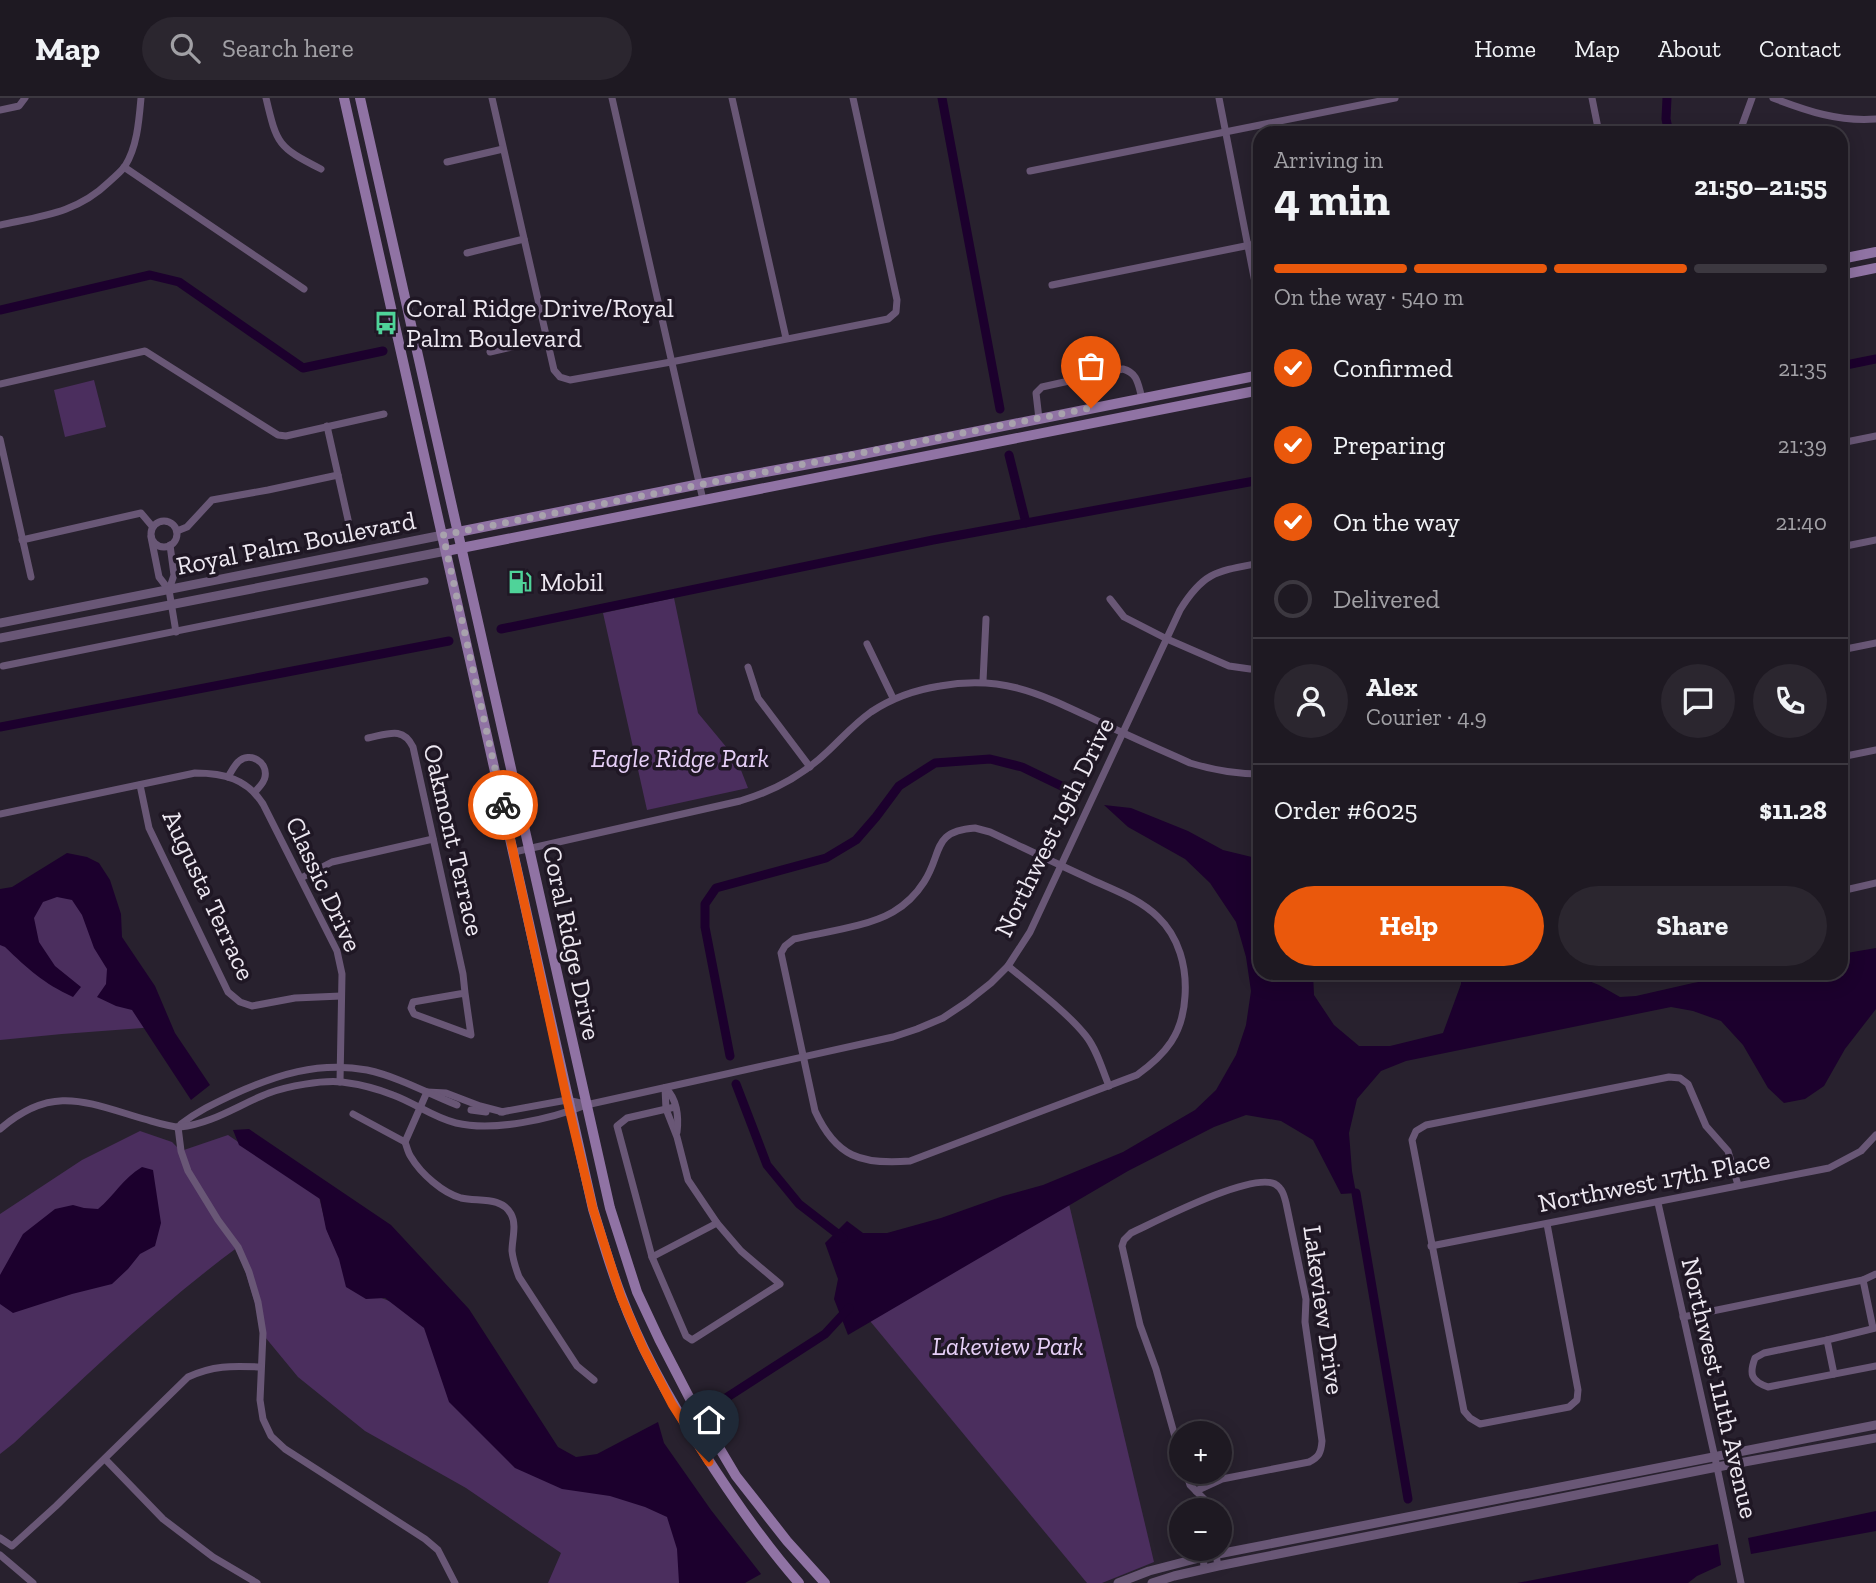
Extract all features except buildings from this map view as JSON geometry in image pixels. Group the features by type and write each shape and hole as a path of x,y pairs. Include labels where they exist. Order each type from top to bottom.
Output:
{"main road":[{"name":"Coral Ridge Drive","path":"344,98 593,1209 621,1297 672,1404 721,1481 770,1550 799,1583"},
{"name":"Coral Ridge Drive","path":"360,98 610,1208 637,1292 689,1397 736,1476 787,1541 825,1583"},
{"path":"366,196 382,193"},
{"path":"1848,258 1876,252"},
{"path":"1848,274 1876,268"},
{"name":"Royal Palm Boulevard","path":"443,535 1253,375"},
{"name":"Royal Palm Boulevard","path":"446,551 1253,391"}],"street":[{"path":"0,225 56,213 83,202 103,188 124,167 133,147 141,98"},
{"path":"267,98 274,131 279,141 295,156 321,169"},
{"path":"492,98 554,370 560,377 570,380 888,319 896,312 897,300 853,98"},
{"path":"612,98 703,500"},
{"path":"732,98 786,338"},
{"path":"1219,98 1253,275"},
{"path":"1030,171 1395,98"},
{"path":"1592,98 1598,126"},
{"path":"1742,126 1752,98"},
{"path":"1773,98 1807,111 1835,117 1876,119"},
{"path":"0,110 19,106 25,99"},
{"path":"447,162 503,149"},
{"path":"124,167 304,289"},
{"path":"467,253 524,239"},
{"path":"1052,285 1253,245"},
{"path":"490,352 546,339"},
{"path":"0,384 145,351 278,435 286,436 384,414"},
{"path":"1040,419 1035,398 1042,387 1123,369 1136,378 1142,398"},
{"path":"327,426 349,524"},
{"path":"1848,442 1876,436"},
{"path":"0,439 31,577"},
{"path":"177,531 187,527 212,500 338,475"},
{"path":"22,540 141,513 152,526 151,537 159,577 169,590 176,632"},
{"path":"151,537 156,545 170,545 176,538 177,531 168,521 160,521 152,526"},
{"name":"Royal Palm Boulevard","path":"0,623 443,535"},
{"path":"1848,546 1876,540"},
{"path":"169,590 174,575 170,545"},
{"name":"Royal Palm Boulevard","path":"0,638 446,551"},
{"name":"Northwest 19th Drive","path":"178,1127 206,1121 271,1092 306,1084 340,1082 393,1094 455,1123 481,1126 522,1122 586,1105 893,1037 943,1018 967,1002 1008,966 1030,932 1190,594 1203,581 1219,571 1253,564"},
{"path":"3,666 425,581"},
{"path":"1110,599 1124,617 1167,639 1229,666 1253,669"},
{"path":"983,681 986,619"},
{"path":"1848,649 1876,643"},
{"path":"867,644 893,698"},
{"path":"748,667 758,698 810,767"},
{"path":"514,852 764,794 793,780 847,730 893,698 958,682 983,681 1015,687 1046,697 1190,764 1214,770 1253,774"},
{"name":"Oakmont Terrace","path":"368,738 399,733 408,737 413,747 463,974 471,1035 414,1014 411,1008 412,1002 421,999 465,993"},
{"path":"1848,756 1876,750"},
{"path":"228,777 242,758 260,761 266,774 255,792"},
{"name":"Classic Drive","path":"0,814 195,773 213,773 228,777 255,792 264,804 337,951 342,974 340,1082"},
{"name":"Augusta Terrace","path":"140,785 149,828 229,992 240,1002 252,1006 296,998 341,996"},
{"path":"975,828 990,832 1061,865 1136,900 1159,917 1174,938 1184,961 1186,985 1184,1008 1169,1046 1155,1062 1137,1075 910,1161 877,1162 860,1159 845,1151 823,1128 815,1111 781,953 785,946 794,939 873,921 894,911 912,897 925,881 939,845 947,836 960,829 975,828"},
{"path":"301,878 332,862 433,839"},
{"path":"1848,889 1876,883"},
{"path":"1008,966 1087,1037 1109,1086"},
{"path":"0,1129 23,1111 41,1104 63,1101 84,1101 178,1127 200,1110 265,1080 302,1070 340,1067 367,1070 397,1079 457,1105"},
{"path":"1547,1224 1578,1390 1577,1400 1569,1407 1480,1424 1469,1418 1464,1411 1412,1140 1416,1131 1426,1125 1669,1077 1680,1078 1688,1084 1706,1126 1728,1151 1738,1185"},
{"path":"665,1088 666,1109 677,1137 688,1180 717,1223 741,1251 780,1284 692,1340 686,1336 652,1257 617,1126 627,1118 666,1109 675,1107"},
{"path":"665,1088 673,1095 678,1124 677,1137"},
{"path":"427,1092 446,1093 503,1112"},
{"path":"405,1142 427,1092"},
{"path":"471,1110 503,1112 567,1100 586,1105"},
{"path":"353,1114 405,1142 411,1157 424,1172 452,1195 502,1204 512,1214 512,1253 519,1277 578,1366 594,1380"},
{"path":"178,1127 181,1151 188,1171 238,1247 249,1272 263,1333 260,1400 263,1419 271,1436 285,1449 425,1539 438,1550 455,1583"},
{"name":"Northwest 17th Place","path":"1431,1246 1829,1168 1861,1151 1876,1135"},
{"name":"Lakeview Drive","path":"1171,1421 1140,1325 1122,1246 1124,1240 1131,1233 1225,1191 1245,1184 1274,1184 1282,1190 1286,1202 1306,1299 1305,1322 1322,1441 1321,1451 1318,1458 1309,1462 1232,1477"},
{"name":"Northwest 111th Avenue","path":"1658,1203 1741,1583"},
{"path":"652,1257 717,1223"},
{"path":"1683,1317 1863,1280 1876,1275"},
{"path":"1863,1280 1874,1328 1764,1353 1755,1358 1751,1367 1753,1378 1758,1384 1768,1387 1876,1366"},
{"path":"1827,1340 1834,1374"},
{"path":"0,1538 12,1546 188,1377 205,1369 260,1367"},
{"path":"1232,1548 1876,1425"},
{"path":"1152,1583 1218,1566 1876,1438"},
{"path":"105,1459 163,1519 213,1557 257,1583"},
{"path":"1190,1484 1201,1498"},
{"name":"Lakeview Drive","path":"1196,1491 1211,1484"},
{"path":"0,1555 33,1583"},
{"path":"1118,1583 1179,1561"},
{"path":"1204,1561 1204,1569"},
{"path":"1217,1561 1218,1566"}],"green space":[{"path":"94,380 106,427 65,437 54,390"},
{"name":"Eagle Ridge Park","path":"674,598 698,713 737,760 748,788 647,810 603,613"},
{"path":"84,888 156,1027 0,1040 0,906"},
{"path":"140,1131 172,1142 181,1151 228,1135 319,1197 328,1233 341,1261 347,1285 442,1321 572,1485 689,1495 691,1583 548,1583 561,1553 466,1488 365,1431 298,1377 265,1337 238,1247 151,1317 0,1454 0,1214 82,1160"},
{"name":"Lakeview Park","path":"1069,1204 1154,1562 1102,1583 1087,1583 870,1321"}],"shaded area":[{"path":"1104,805 1131,808 1188,831 1223,850 1253,857 1253,980 1313,980 1314,995 1334,1025 1359,1046 1390,1046 1443,1033 1461,980 1586,980 1620,997 1710,980 1848,980 1848,953 1876,948 1876,1009 1845,1049 1824,1086 1805,1099 1784,1103 1768,1088 1743,1045 1721,1021 1671,1007 1406,1061 1381,1071 1357,1099 1349,1133 1356,1193 1341,1194 1313,1140 1281,1121 1246,1115 1214,1127 1128,1171 848,1335 834,1299 838,1279 825,1243 847,1221 863,1233 887,1233 1043,1185 1123,1152 1195,1110 1216,1090 1236,1055 1246,1025 1251,991 1246,957 1236,922 1210,883 1185,859 1128,827"},
{"path":"67,853 87,857 99,863 110,880 121,914 122,937 155,986 175,1033 210,1085 191,1100 132,1010 97,997 106,984 107,969 94,948 82,915 72,900 57,897 43,902 34,918 39,942 55,966 81,987 73,997 44,981 0,945 0,889 12,887"},
{"path":"249,1129 391,1225 469,1309 558,1447 576,1457 597,1454 658,1422 664,1443 761,1574 745,1583 679,1583 677,1549 667,1517 610,1496 562,1489 515,1468 449,1402 424,1328 385,1298 366,1299 346,1287 339,1259 326,1229 320,1199 239,1145 233,1130"},
{"path":"142,1167 153,1170 161,1223 155,1246 140,1254 112,1284 13,1313 0,1304 0,1275 23,1234 55,1209 73,1205 98,1209 129,1176"},
{"path":"1876,1511 1876,1531 1751,1554 1748,1538"},
{"path":"1718,1544 1721,1565 1688,1583 1517,1583"}],"waterway":[{"path":"942,98 1000,409"},
{"path":"1667,98 1668,126"},
{"path":"0,310 150,275 179,282 303,368 383,351"},
{"path":"1848,365 1876,359"},
{"path":"1009,455 1026,523"},
{"path":"501,629 933,540 1253,481"},
{"path":"0,727 449,641"},
{"path":"730,1056 705,927 705,904 716,888 826,858 856,840 899,786 935,763 990,759 1022,767 1078,794"},
{"path":"736,1084 767,1165 799,1204 843,1238"},
{"path":"1356,1193 1408,1499"},
{"path":"712,1407 825,1334 849,1308"}],"way so far":[{"path":"503,805 443,535 1091,408"}],"place":[{"name":"Coral Ridge Drive/Royal Palm Boulevard","path":"386,323"},
{"name":"Mobil","path":"520,582"}],"route":[{"path":"503,805 593,1209 621,1297 643,1348 672,1404 709,1462"}]}
